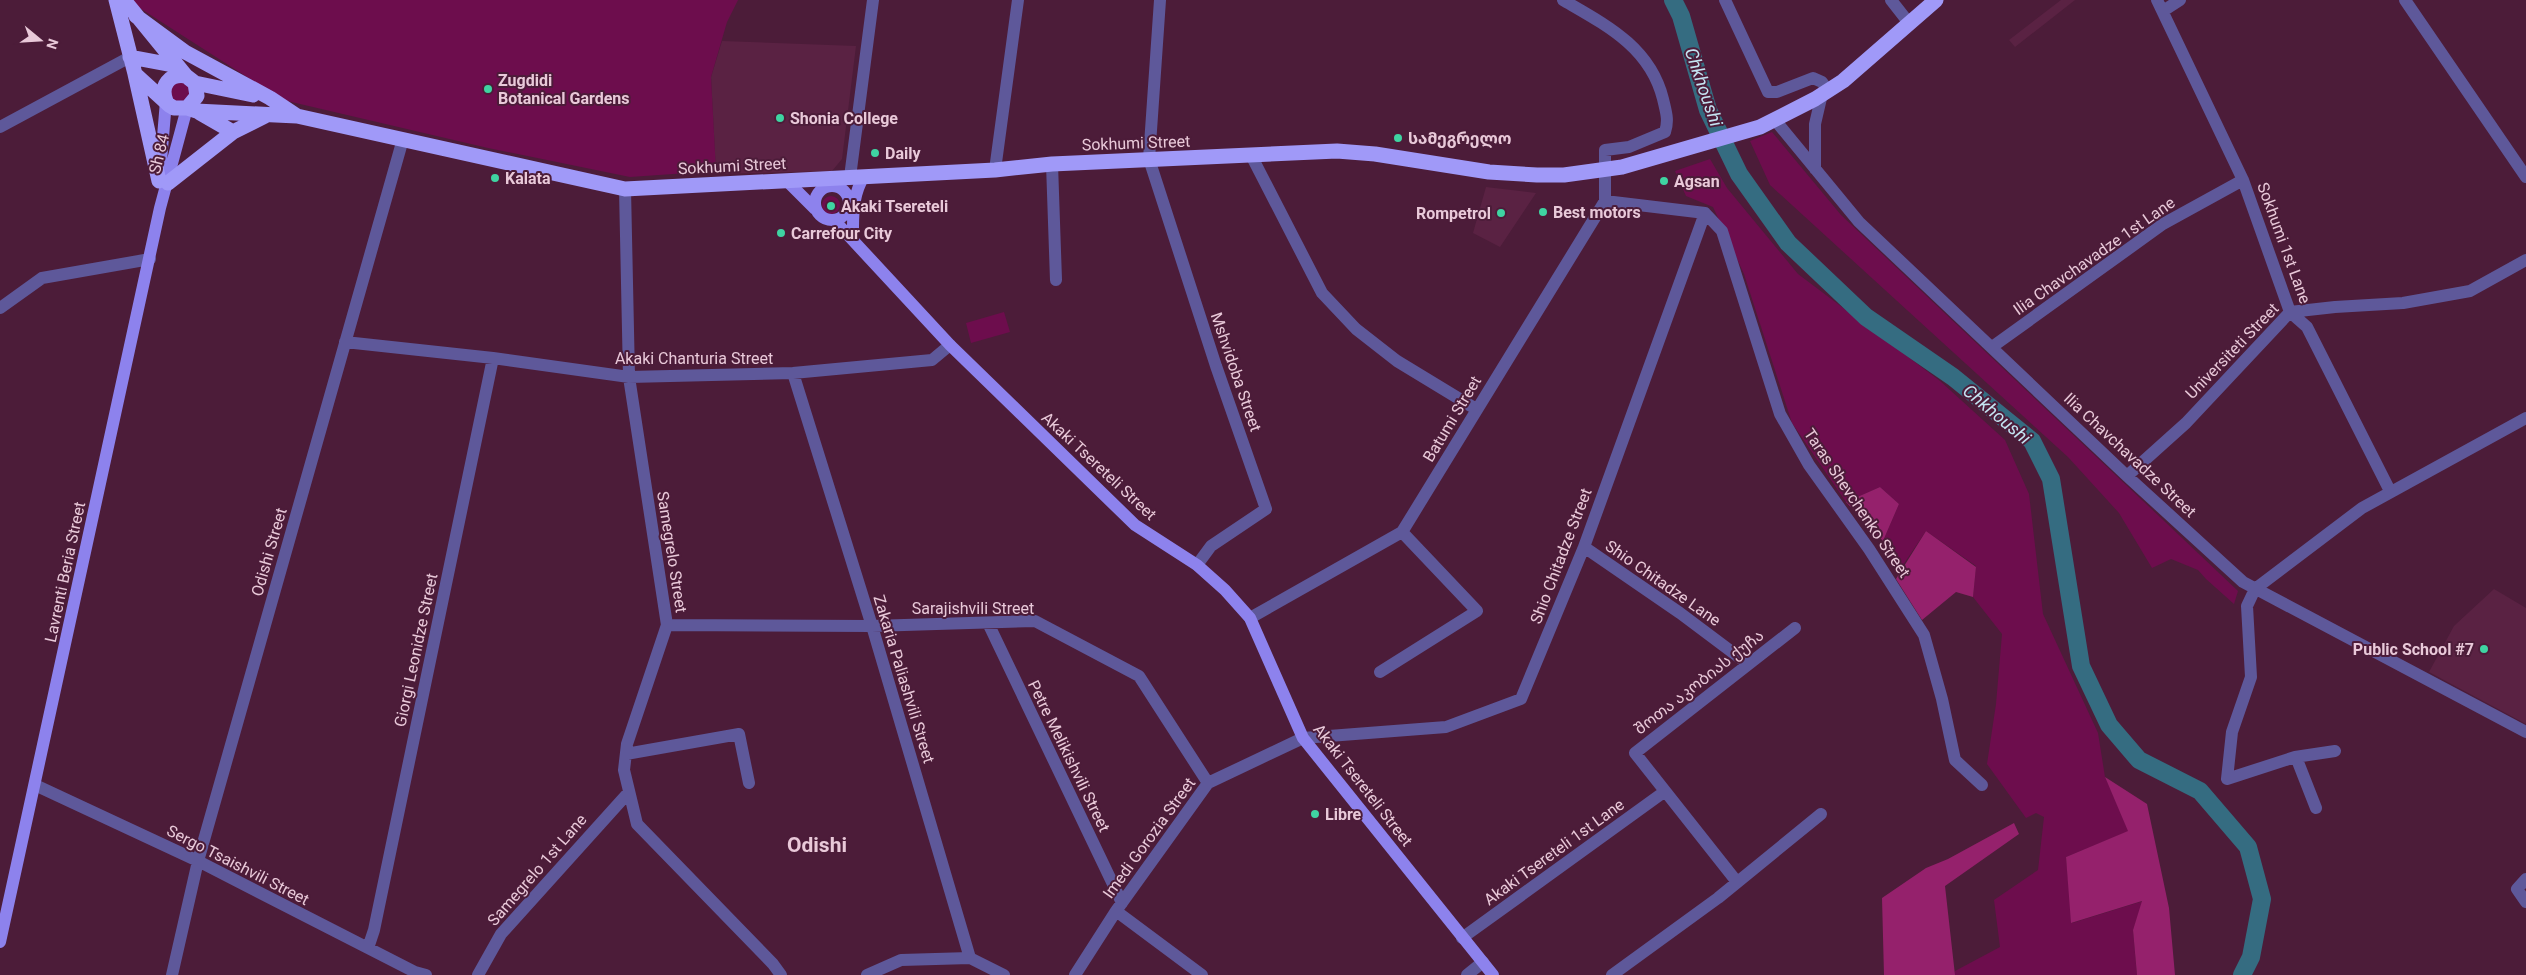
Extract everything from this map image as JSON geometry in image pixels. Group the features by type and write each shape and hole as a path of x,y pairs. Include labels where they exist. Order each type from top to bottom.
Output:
{"highway":[{"path":"116,0 164,182 233,132 265,116"},
{"path":"124,0 186,75 197,96 192,110"},
{"name":"Sokhumi Street","path":"297,116 625,189 787,181 824,184 857,177 995,170 1052,164 1337,151 1375,154 1489,172 1564,175 1622,168 1760,127 1775,120 1843,81 1936,0"},
{"path":"136,16 185,52 270,98 297,116"},
{"path":"130,57 186,75 270,98"},
{"path":"135,74 174,108 265,116 297,116"},
{"path":"166,101 163,89 167,82 177,75 186,75"},
{"path":"192,110 233,132"}],"main road":[{"path":"164,182 166,101"},
{"name":"Sh 84","path":"160,208 164,182 192,110"},
{"path":"857,177 849,203 846,213 835,221 827,220 820,216 814,202 824,184 834,186 846,193 849,203 853,228 862,250"},
{"path":"853,228 853,206 858,186 857,177"},
{"path":"787,181 816,209"},
{"name":"Lavrenti Beria Street","path":"0,942 160,208"},
{"name":"Akaki Tsereteli Street","path":"835,221 950,345 1135,525 1197,565 1225,590 1250,618 1303,738 1462,938 1494,975"}],"street":[{"path":"857,177 873,0"},
{"path":"995,170 1018,0"},
{"path":"1149,159 1160,0"},
{"path":"1563,0 1608,26 1645,58 1659,83 1668,122 1665,132 1629,147 1605,150 1605,201 1705,213"},
{"path":"1726,0 1768,92 1777,92 1813,78 1822,82 1825,92 1815,124 1815,169"},
{"path":"1891,0 1909,23"},
{"path":"2160,5 2180,0"},
{"path":"2405,0 2526,177"},
{"name":"Sokhumi 1st Lane","path":"2160,5 2243,180 2290,312 2307,327 2390,491"},
{"path":"0,127 130,57"},
{"name":"Ilia Chavchavadze Street","path":"1775,120 1858,222 2242,582 2526,732"},
{"name":"Odishi Street","path":"172,975 198,861 403,139"},
{"path":"1251,155 1322,293 1356,329 1397,361 1476,409"},
{"name":"Mshvidoba Street","path":"1149,159 1216,366 1266,509 1211,546 1197,565"},
{"path":"1052,164 1056,280"},
{"name":"Ilia Chavchavadze 1st Lane","path":"1992,347 2162,224 2243,180"},
{"name":"Samegrelo Street","path":"625,189 629,377 667,625 627,744 624,770 637,824 773,964 781,975"},
{"name":"Batumi Street","path":"1250,618 1402,532 1605,201"},
{"name":"Shio Chitadze Street","path":"1303,738 1446,727 1521,699 1584,547 1705,213"},
{"name":"Taras Shevchenko Street","path":"1705,213 1722,231 1780,414 1809,465 1869,549 1924,634 1942,699 1955,760 1982,785"},
{"path":"0,308 42,278 150,259"},
{"name":"Universiteti Street","path":"2127,476 2186,423 2290,312 2403,303 2470,291 2526,260"},
{"name":"Akaki Chanturia Street","path":"345,342 493,358 629,377 793,373 932,360 950,345"},
{"name":"Giorgi Leonidze Street","path":"368,948 376,920 493,358"},
{"name":"Zakaria Paliashvili Street","path":"793,373 872,626 970,958"},
{"path":"2335,752 2296,757 2227,779 2232,732 2251,677 2247,606 2255,590 2362,508 2526,418"},
{"path":"1380,672 1477,611 1402,532"},
{"name":"Shio Chitadze Lane","path":"1584,547 1680,613 1748,664"},
{"name":"Sarajishvili Street","path":"667,625 872,626 1035,621 1139,676 1208,783"},
{"name":"Petre Melikishvili Street","path":"988,623 1119,907"},
{"name":"შოთა აკობიას ქუჩა","path":"1737,882 1664,792 1636,753 1794,628"},
{"path":"626,754 739,734 748,783"},
{"name":"Imedi Gorozia Street","path":"1075,975 1119,907 1208,783 1303,738"},
{"path":"2296,757 2316,808"},
{"name":"Sergo Tsaishvili Street","path":"35,785 198,861 415,972 426,975"},
{"name":"Samegrelo 1st Lane","path":"478,975 501,934 629,792"},
{"name":"Akaki Tsereteli 1st Lane","path":"1462,938 1664,792"},
{"path":"1612,975 1718,898 1821,814"},
{"path":"2526,879 2517,890 2526,902"},
{"path":"1119,907 1202,975"},
{"path":"867,975 902,960 970,958 1004,975"},
{"path":"1467,975 1483,962"}],"shaded area":[{"name":"Zugdidi Botanical Gardens","path":"134,0 738,0 727,22 711,77 716,171 630,177 488,148 283,100 135,5"},
{"path":"2061,0 2075,0 2015,47 2009,40"},
{"name":"Shonia College","path":"722,41 856,46 842,159 832,171 716,174 711,77"},
{"path":"180,82 187,85 190,92 187,99 180,102 173,99 170,92 173,85"},
{"path":"1772,132 1841,215 2238,591 2234,604 2198,570 2171,559 2152,568 2119,513 2068,457 1770,185 1750,141"},
{"path":"1710,159 1727,188 1798,274 1940,381 2005,440 2029,494 2043,614 2098,733 2105,777 2129,831 2066,857 2072,923 2143,901 2133,930 2137,975 1954,975 1955,971 2000,947 1994,900 2038,870 2044,817 2036,813 2026,818 1987,764 1996,704 2002,634 1973,597 1976,566 1926,531 1901,568 1883,541 1899,504 1880,487 1846,502 1792,423 1744,274 1713,207 1686,196 1675,171"},
{"name":"Rompetrol","path":"1486,187 1536,193 1500,247 1473,233"},
{"path":"831,196 837,199 840,205 837,211 831,214 825,211 822,205 825,199"},
{"path":"1004,312 1010,332 971,343 966,323"},
{"path":"1880,487 1899,504 1883,541 1846,502"},
{"path":"1926,531 1976,567 1973,597 1956,592 1922,620 1896,579"},
{"name":"Public School #7","path":"2494,589 2526,608 2526,724 2429,672 2454,626"},
{"path":"2105,777 2147,804 2169,908 2175,975 2137,975 2133,930 2142,901 2071,923 2066,857 2128,831"},
{"path":"2014,823 2019,834 1945,886 1955,975 1884,975 1882,898 1926,868 1948,859"}],"waterway":[{"name":"Chkhoushi","path":"1673,0 1681,16 1708,110 1739,174 1788,243 1866,317 1953,377 2032,441 2051,479 2081,666 2109,725 2139,760 2200,791 2248,847 2262,899 2251,957 2242,975"}],"place":[{"name":"Zugdidi Botanical Gardens","path":"488,89"},
{"name":"Shonia College","path":"780,118"},
{"name":"სამეგრელო","path":"1398,138"},
{"name":"Daily","path":"875,153"},
{"name":"Kalata","path":"495,178"},
{"name":"Agsan","path":"1664,181"},
{"name":"Akaki Tsereteli","path":"831,206"},
{"name":"Best motors","path":"1543,212"},
{"name":"Rompetrol","path":"1501,213"},
{"name":"Carrefour City","path":"781,233"},
{"name":"Public School #7","path":"2484,649"},
{"name":"Libre","path":"1315,814"}],"district":[{"name":"Odishi","path":"817,845"}]}
